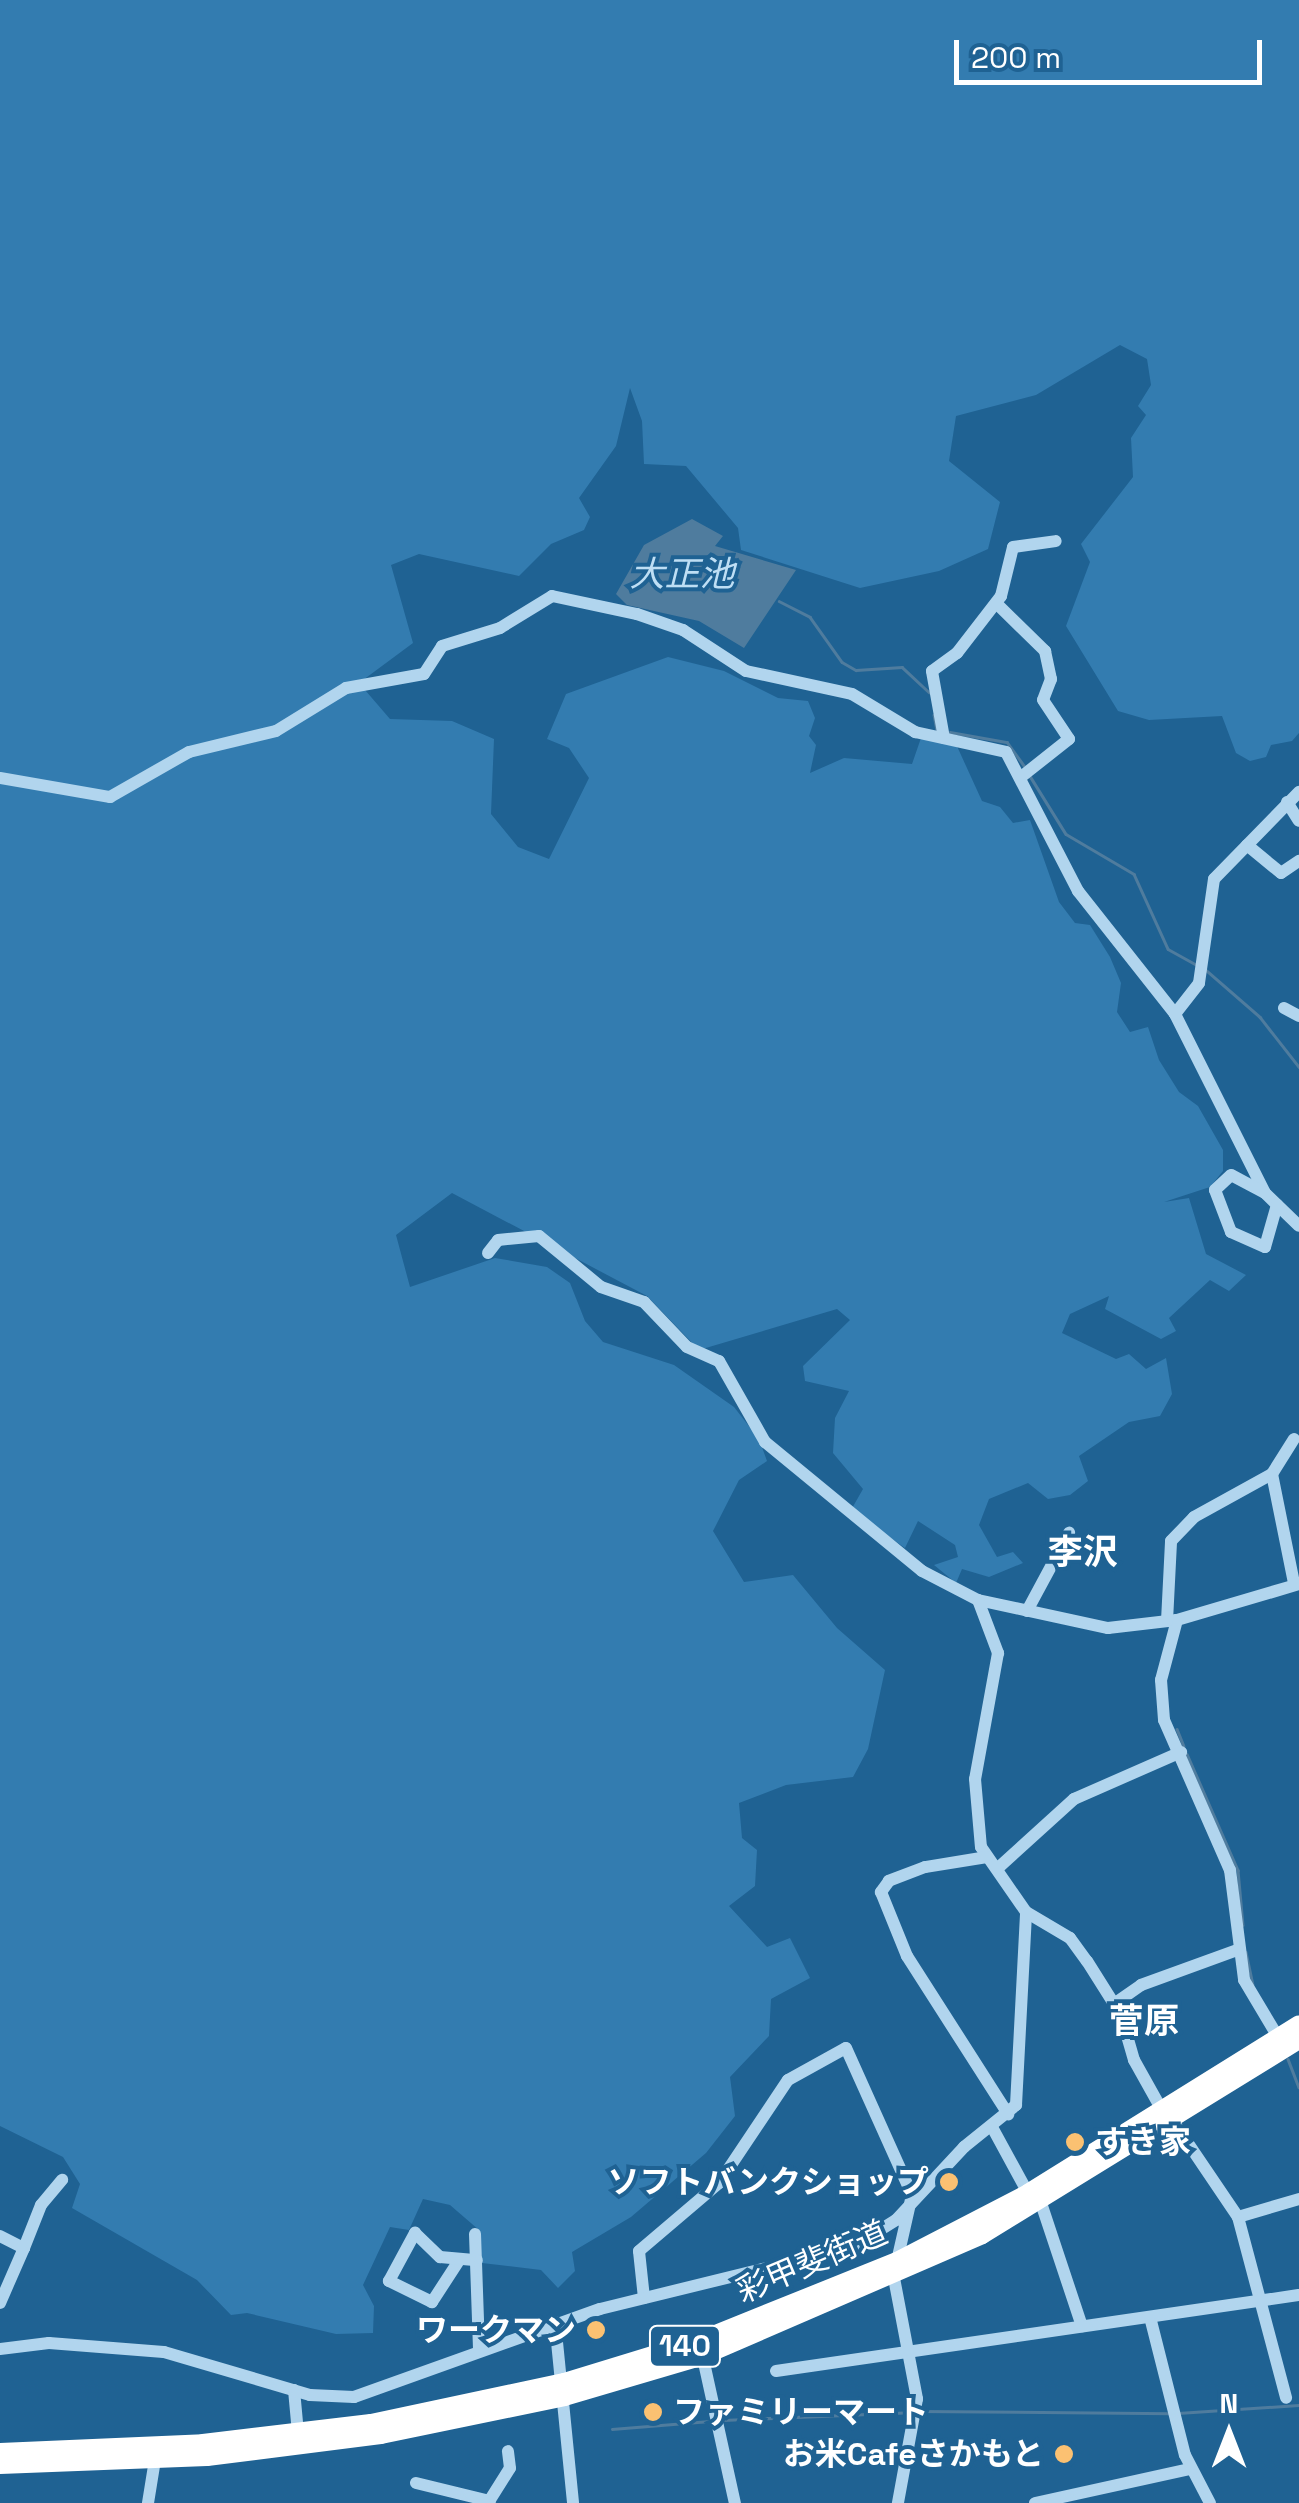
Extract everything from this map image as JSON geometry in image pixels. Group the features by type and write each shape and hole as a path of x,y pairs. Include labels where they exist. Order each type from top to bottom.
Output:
{"highway":[{"name":"彩甲斐街道","path":"1168,2116 1299,2024"},
{"name":"彩甲斐街道","path":"0,2465 156,2460 353,2440 564,2390 701,2349 896,2269 1034,2198 1299,2040"},
{"name":"彩甲斐街道","path":"0,2452 298,2434 564,2390"}],"street":[{"path":"944,738 932,671 957,653 996,603 1012,547 1056,541"},
{"path":"0,778 110,797 189,752 276,730 346,688 424,674 442,646 458,636 500,628 530,606 568,595 683,630 726,664 774,682 852,694 915,732 994,746 1006,752 1078,891 1175,1014 1265,1193"},
{"path":"996,603 1045,651 1050,679 1044,700 1069,739 1021,777"},
{"path":"1175,1014 1200,983 1214,878 1299,792"},
{"path":"1286,802 1299,821"},
{"path":"1247,846 1281,873 1299,861"},
{"path":"1284,1008 1299,1016"},
{"path":"1277,1205 1265,1247 1231,1232 1215,1190 1230,1175 1265,1193 1299,1226"},
{"path":"488,1252 498,1240 538,1236 601,1288 644,1302 687,1346 718,1361 766,1442 922,1571 978,1600 1108,1628 1172,1620 1297,1584 1272,1474"},
{"path":"1278,2037 1254,2005 1237,1950 1234,1881 1160,1704 1172,1620 1171,1540 1194,1517 1272,1474 1294,1439"},
{"path":"1027,1611 1068,1533"},
{"path":"978,1600 998,1653 975,1778 986,1857 998,1868 1026,1912 1070,1938 1114,2004 1134,2060 1238,2217 1256,2300 1286,2398"},
{"path":"998,1868 1074,1799 1182,1752"},
{"path":"986,1857 926,1867 889,1882 880,1892 907,1956 1008,2114"},
{"path":"0,2349 49,2342 164,2352 294,2390 354,2398 555,2322 854,2246 914,2202 1008,2114 1018,2098 1026,1912"},
{"path":"1114,2004 1141,1984 1237,1950"},
{"path":"644,2298 639,2250 719,2183 788,2080 846,2048 914,2202 896,2269 917,2399 898,2503"},
{"path":"992,2127 1034,2198 1082,2326"},
{"path":"0,2303 42,2204 62,2180"},
{"path":"1238,2217 1299,2199"},
{"path":"458,2262 432,2302 389,2282 415,2234 440,2257 458,2262 476,2260"},
{"path":"476,2234 479,2352"},
{"path":"0,2236 24,2248"},
{"path":"776,2371 1299,2295"},
{"path":"1150,2316 1190,2469 1210,2503"},
{"path":"555,2322 573,2503"},
{"path":"701,2349 734,2503"},
{"path":"294,2390 298,2434"},
{"path":"416,2482 489,2502 510,2468 508,2451"},
{"path":"148,2503 156,2460"},
{"path":"1036,2503 1190,2469"}],"shaded area":[{"path":"0,0 1299,0 1299,733 1292,741 1271,745 1266,757 1250,761 1236,753 1222,716 1149,720 1118,711 1066,626 1090,562 1081,544 1133,477 1131,438 1146,415 1138,406 1151,385 1147,359 1120,345 1036,395 956,416 949,461 1000,502 988,549 939,571 860,588 741,550 738,528 686,466 644,464 642,421 630,388 616,446 579,498 590,517 584,530 551,544 519,576 419,554 391,565 413,643 359,683 390,719 452,721 494,739 491,814 518,847 549,859 589,778 569,748 547,739 566,694 668,657 724,671 778,698 808,701 815,718 809,736 816,745 810,773 844,758 912,764 921,738 956,744 982,801 1000,807 1013,823 1030,820 1059,902 1075,923 1090,925 1110,957 1121,983 1117,1012 1130,1032 1148,1027 1159,1060 1179,1092 1198,1106 1223,1150 1223,1171 1210,1187 1164,1202 1189,1198 1206,1254 1246,1275 1229,1291 1210,1280 1169,1318 1176,1331 1161,1339 1105,1309 1109,1296 1070,1314 1062,1333 1116,1359 1129,1354 1146,1369 1166,1358 1172,1394 1160,1416 1129,1422 1079,1456 1088,1481 1070,1495 1048,1499 1028,1483 989,1499 979,1525 997,1557 1013,1552 1023,1563 989,1577 962,1569 956,1583 934,1565 958,1557 955,1545 918,1521 905,1548 851,1510 863,1489 833,1453 835,1418 849,1391 805,1381 803,1366 850,1320 837,1309 699,1350 647,1296 452,1193 396,1235 410,1287 495,1258 547,1267 570,1283 585,1321 603,1342 674,1365 734,1407 759,1439 767,1461 739,1480 713,1531 744,1582 793,1575 837,1628 885,1670 868,1749 853,1777 786,1785 739,1803 742,1838 757,1850 755,1886 729,1906 767,1947 790,1938 810,1978 771,1999 769,2036 730,2077 735,2116 706,2153 631,2217 572,2252 575,2271 558,2288 541,2270 482,2263 479,2230 450,2205 423,2199 409,2230 390,2227 363,2285 374,2306 373,2333 336,2334 247,2313 231,2315 197,2280 72,2208 80,2184 63,2157 0,2126"}],"water":[{"name":"大正池","path":"692,519 723,536 715,546 796,570 744,648 699,621 627,605 616,594 644,545"}],"waterway":[{"path":"779,601 810,617 842,662 856,670 902,667 929,692"},
{"path":"934,715 937,730"},
{"path":"950,732 1007,742 1024,765"},
{"path":"1030,776 1066,834 1134,874 1168,949 1195,964"},
{"path":"1206,970 1260,1017 1299,1067"},
{"path":"1177,1729 1184,1746"},
{"path":"1187,1754 1238,1870 1243,1925"},
{"path":"1246,1952 1253,1984"},
{"path":"1288,2059 1299,2087"},
{"path":"1178,2413 1299,2405"},
{"path":"918,2411 1170,2413"},
{"path":"723,2420 910,2412"},
{"path":"612,2429 710,2421"}],"place":[{"name":"すき家","path":"1075,2142"},
{"name":"ソフトバンクショップ","path":"949,2182"},
{"name":"ワークマン","path":"596,2330"},
{"name":"ファミリーマート","path":"653,2412"},
{"name":"お米Cafeさかもと","path":"1064,2454"}],"district":[{"name":"李沢","path":"1083,1552"},
{"name":"菅原","path":"1144,2021"}]}
